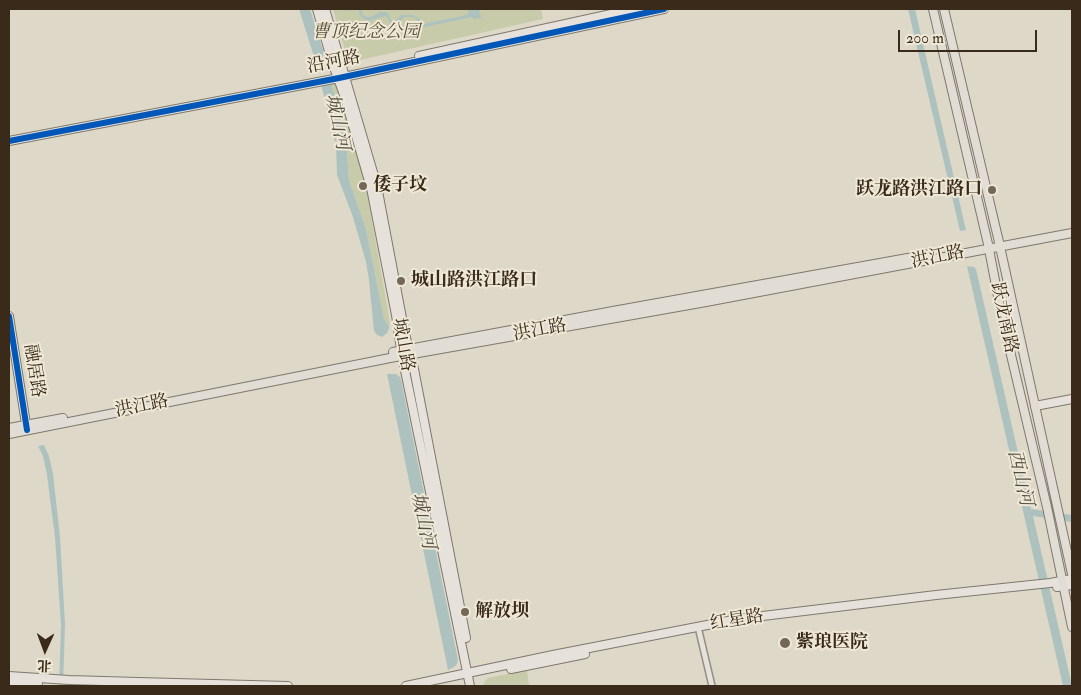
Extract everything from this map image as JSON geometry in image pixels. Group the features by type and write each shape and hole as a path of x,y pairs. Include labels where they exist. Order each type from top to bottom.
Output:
{"main road":[{"name":"城山路","path":"317,9 332,62 341,75"},
{"name":"城山路","path":"325,9 341,75 377,186 406,353 414,369 471,677 475,686"},
{"name":"沿河路","path":"9,136 341,75 634,9"},
{"name":"沿河路","path":"9,141 664,9"},
{"name":"跃龙南路","path":"933,9 988,246 1021,402 1047,507 1072,627"},
{"name":"跃龙南路","path":"944,9 1000,244 1072,574"},
{"name":"洪江路","path":"1000,244 1072,229"},
{"name":"洪江路","path":"9,428 26,427 406,353 706,302 988,246 1072,233"},
{"name":"融居路","path":"9,316 26,427"},
{"path":"1035,406 1072,399"},
{"name":"洪江路","path":"9,434 26,427"},
{"name":"红星路","path":"1063,584 1072,579"},
{"name":"红星路","path":"406,686 471,677 553,654 738,619 936,594 1063,584 1072,585"},
{"name":"红星路","path":"428,686 645,641 748,622 1038,586"},
{"path":"9,676 57,682"},
{"path":"9,681 288,686"},
{"path":"69,682 142,686"}],"street":[{"path":"699,631 712,686"}],"green space":[{"name":"曹顶纪念公园","path":"333,9 541,9 543,19 360,60 351,59 346,54"},
{"path":"331,82 336,85 366,186 389,326 384,319 366,229 349,180 346,139"},
{"path":"527,670 529,686 483,686 488,678"}],"water":[{"path":"299,9 310,9 326,60 322,63 316,63"},
{"path":"359,9 361,9 366,17 386,12 392,21 402,15 412,15 420,19 423,24 463,16 468,14 469,9 479,9 481,18 474,19 472,17 420,28 418,21 414,17 404,17 398,24 391,24 385,16 369,21 365,20 360,15"},
{"path":"908,9 915,9 966,230 960,231"},
{"name":"城山河","path":"331,82 346,139 349,180 366,229 384,319 389,326 387,333 382,337 374,331 366,262 353,217 337,175 336,145 321,84"},
{"name":"西山河","path":"967,266 976,269 1031,509 1072,515 1072,522 1033,516 1072,686 1063,686"},
{"name":"城山河","path":"387,374 396,374 401,380 458,660 454,667 448,670"},
{"path":"44,445 49,456 53,474 60,537 65,624 63,686 59,686 61,625 55,537 47,475 43,456 38,446"}],"cycle path":[{"path":"9,141 339,78 664,9"},
{"path":"9,316 27,430"}],"place":[{"name":"倭子坟","path":"363,186"},
{"name":"跃龙路洪江路口","path":"992,190"},
{"name":"城山路洪江路口","path":"401,281"},
{"name":"解放坝","path":"465,612"},
{"name":"紫琅医院","path":"785,643"}]}
